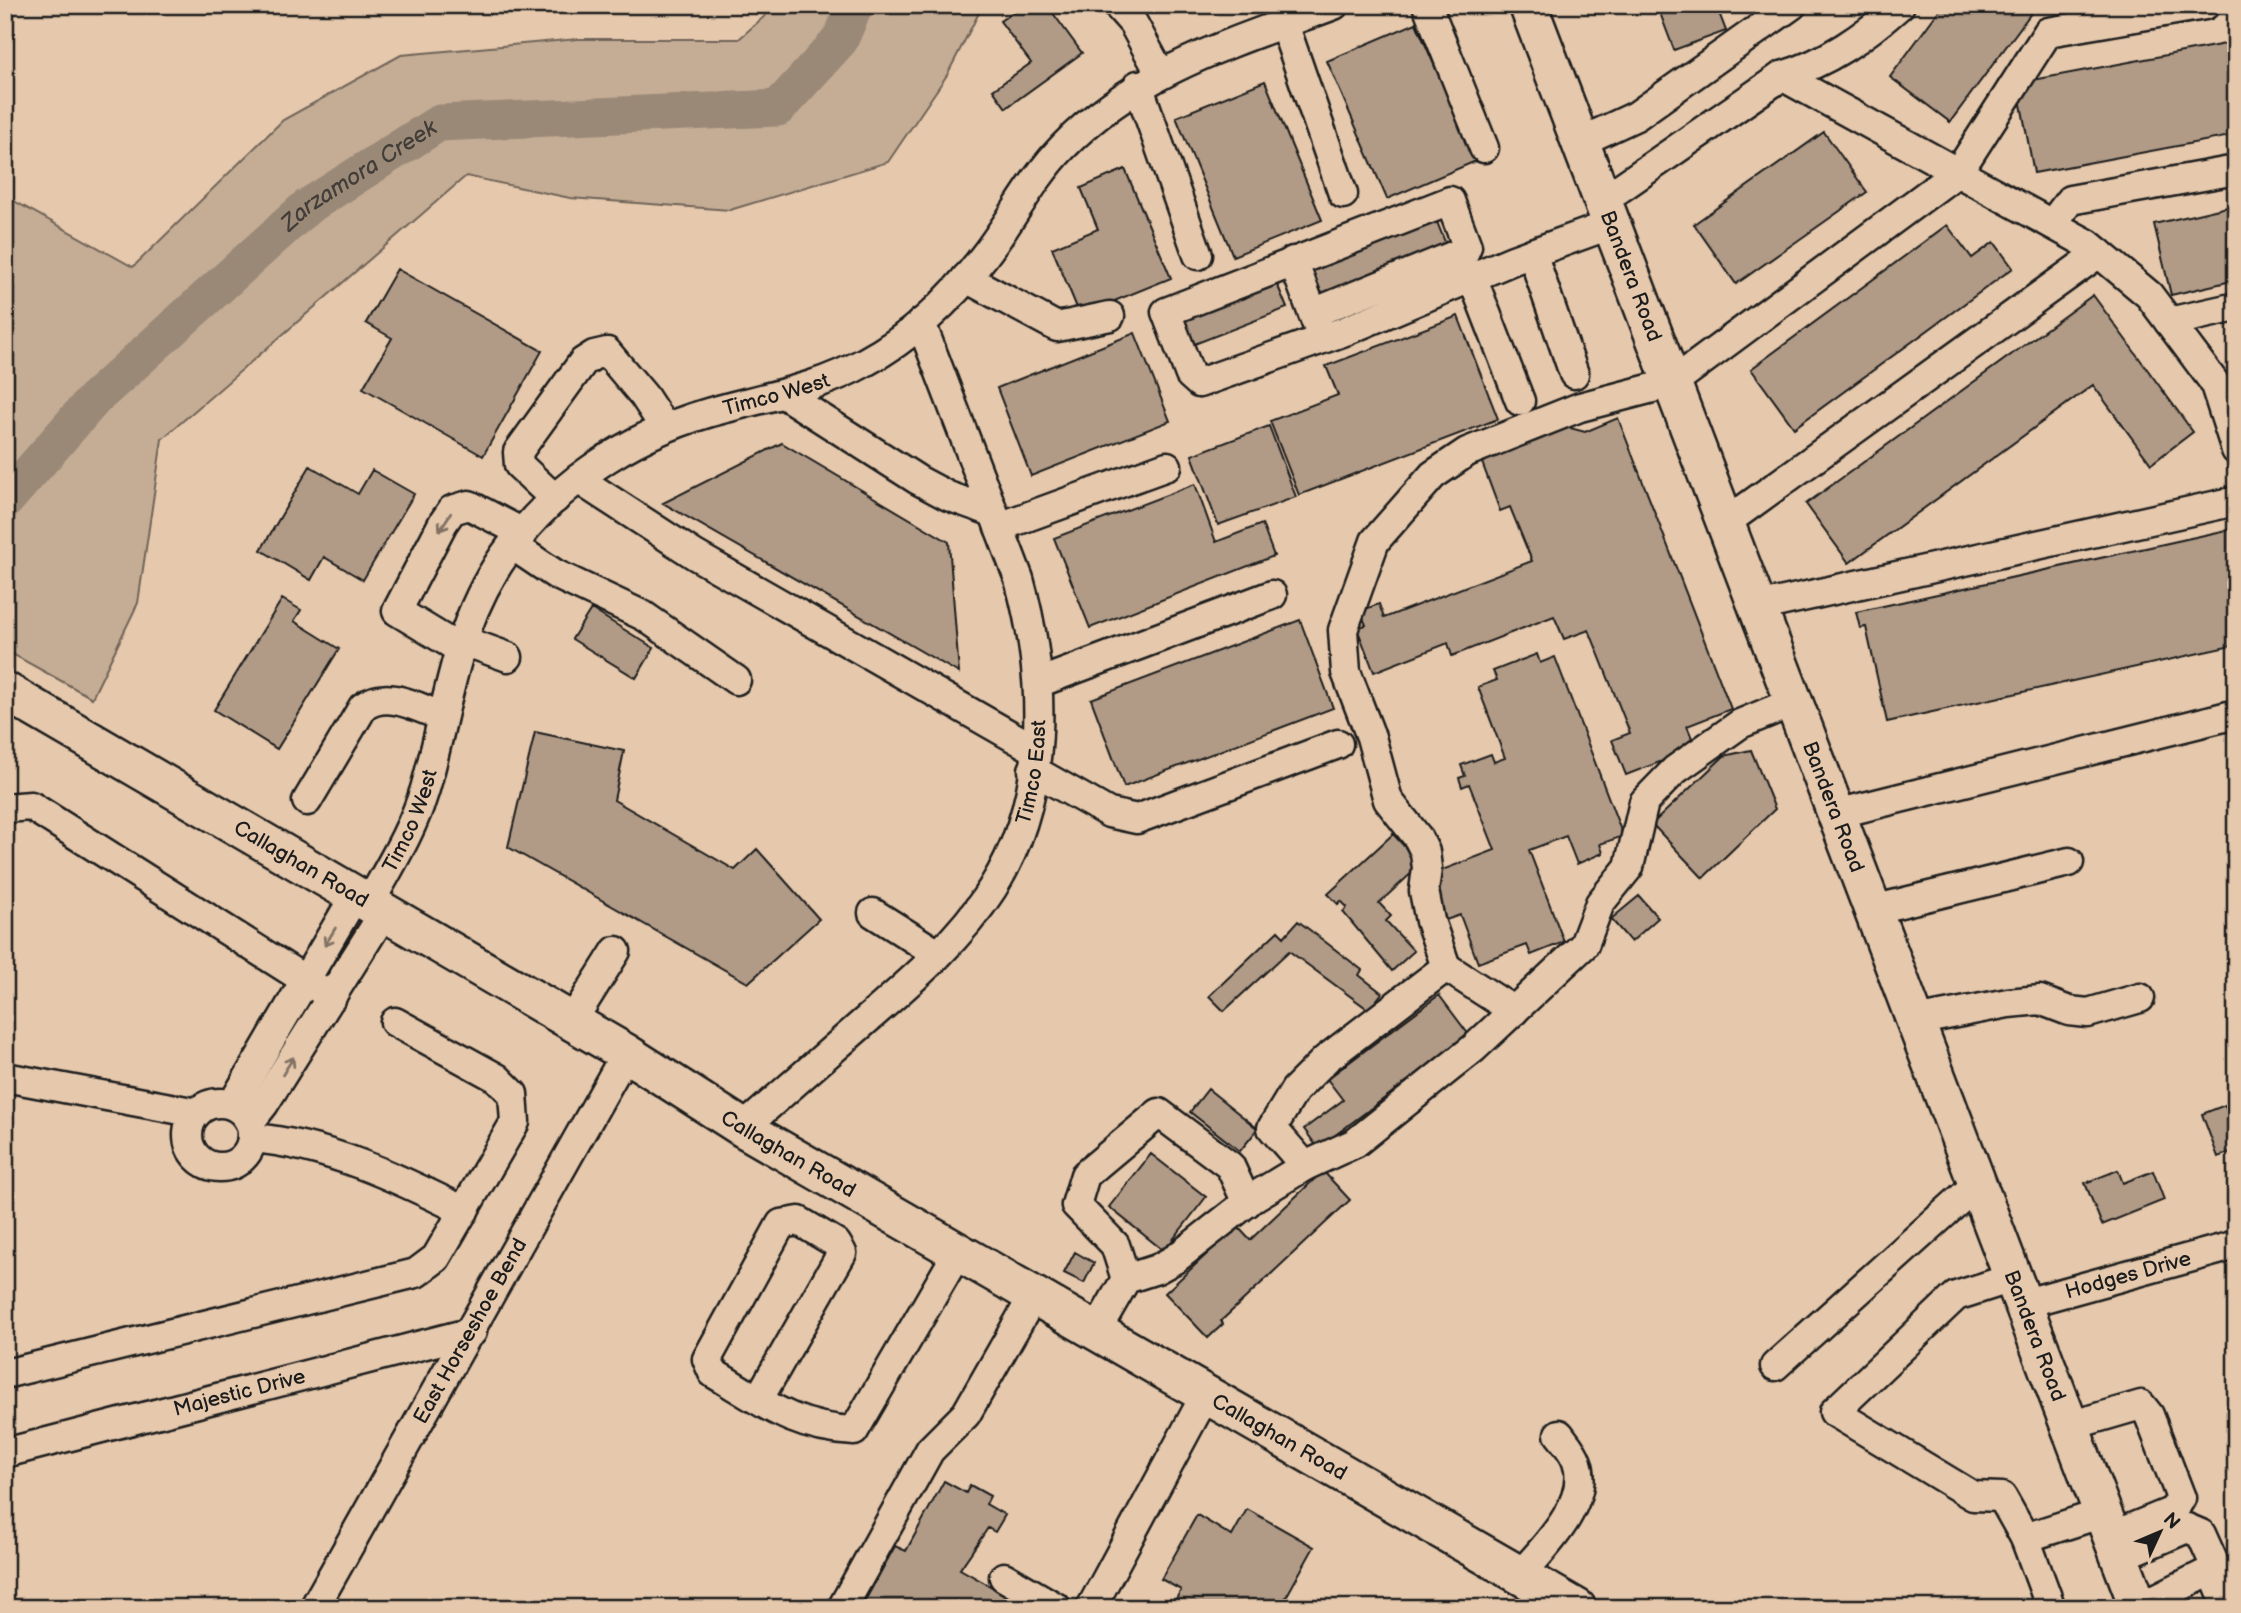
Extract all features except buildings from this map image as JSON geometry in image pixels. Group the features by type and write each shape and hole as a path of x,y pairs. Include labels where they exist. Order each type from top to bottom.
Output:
{"main road":[{"name":"Bandera Road","path":"1528,5 2139,1607"},
{"name":"Callaghan Road","path":"5,691 626,1052 743,1128 1577,1608"}],"street":[{"path":"1117,5 1133,23 1198,255"},
{"name":"Timco West","path":"370,902 415,818 460,644 488,581 518,539 555,499 578,479 624,447 665,428 725,408 785,395 833,379 866,362 921,323 966,278 1061,149 1098,114 1149,79 1291,16 1334,5"},
{"path":"1427,5 1484,148"},
{"path":"1580,142 1636,116 1792,5"},
{"path":"1312,313 1465,251 1467,246 1452,204 1447,200 1168,309 1166,315 1190,375 1199,383 1323,339 1532,253 1607,212 1782,76 1811,68 1865,33 1900,5"},
{"path":"1514,1011 1446,967 1430,921 1424,891 1427,868 1425,852 1418,838 1388,800 1371,737 1346,672 1343,630 1375,541 1404,504 1433,475 1467,452 1580,407 1672,383 1959,171 2048,32 2205,5"},
{"path":"1291,16 1343,194"},
{"path":"1782,76 1959,171 2099,253 2149,295 2214,382 2236,450"},
{"path":"2052,224 2070,200 2236,170"},
{"path":"1532,253 1574,374"},
{"path":"1725,523 2099,253"},
{"path":"1293,261 1323,339"},
{"path":"1472,277 1520,401"},
{"path":"966,278 1056,327 1110,316"},
{"path":"2169,322 2236,307"},
{"name":"Timco East","path":"743,1128 924,970 973,916 993,887 1023,817 1035,760 1038,683 1030,620 996,520 921,323"},
{"path":"555,499 519,465 518,452 583,362 594,355 607,352 644,396 665,428"},
{"path":"785,395 918,480 996,520 1167,466"},
{"path":"578,479 695,555 1035,760 1109,813 1137,819 1338,744"},
{"path":"1757,607 2236,501"},
{"path":"508,657 460,644 397,611 443,523 453,510 469,505 518,539 555,574 644,616 736,680"},
{"path":"1038,683 1272,596"},
{"path":"307,801 363,708 371,701 384,698 441,716"},
{"path":"1096,1331 1126,1279 1157,1269 1175,1259 1247,1203 1305,1166 1355,1143 1474,1048 1584,944 1600,903 1629,867 1643,802 1675,770 1740,724 1793,702"},
{"path":"1836,814 2236,714"},
{"path":"5,808 31,806 332,997"},
{"path":"1872,910 2069,862"},
{"path":"370,902 304,980 245,1122 247,1152 240,1160 230,1165 210,1165 201,1160 189,1143 191,1122 197,1113 215,1103 245,1122 277,1140 394,1176 464,1211"},
{"path":"245,1122 332,997 370,902"},
{"path":"873,913 938,954"},
{"path":"572,1021 616,951"},
{"path":"1305,1166 1272,1128 1295,1090 1326,1059 1446,967"},
{"path":"1914,1021 2010,1002 2040,1000 2069,1011 2088,1013 2140,998"},
{"path":"5,1374 416,1273 436,1258 515,1122 513,1094 497,1078 395,1022"},
{"name":"East Horseshoe Bend","path":"314,1608 472,1332 626,1052"},
{"path":"5,1077 197,1113"},
{"path":"1126,1279 1115,1245 1076,1205 1085,1175 1159,1113 1230,1166 1247,1203"},
{"path":"1774,1366 1977,1184"},
{"path":"758,1400 842,1253 836,1243 799,1221 781,1224 707,1359 713,1373 758,1400 794,1421 827,1429 854,1430 958,1252"},
{"name":"Hodges Drive","path":"2025,1538 2002,1497 1973,1496 1834,1412 1956,1296 2017,1291 2236,1245"},
{"path":"842,1608 930,1450 966,1414 1034,1295"},
{"name":"Majestic Drive","path":"5,1453 472,1332"},
{"path":"1091,1608 1206,1394"},
{"path":"2069,1426 2141,1405 2154,1426 2181,1498 2180,1503 2173,1511 2111,1535"},
{"path":"1520,1575 1567,1520 1579,1487 1577,1462 1559,1434"},
{"path":"2051,1608 2025,1538 2111,1535 2187,1528 2201,1534 2214,1563 2212,1570 2228,1608"},
{"path":"2139,1607 2212,1570"},
{"path":"1004,1577 1057,1608"}],"shaded area":[{"path":"777,5 983,5 947,75 888,162 730,210 570,198 466,176 162,439 138,603 92,698 5,650 5,196 133,267 283,120 401,55 578,39 739,39"}],"waterway":[{"name":"Zarzamora Creek","path":"5,501 94,399 307,207 439,123 778,108 840,40 855,5"}]}
